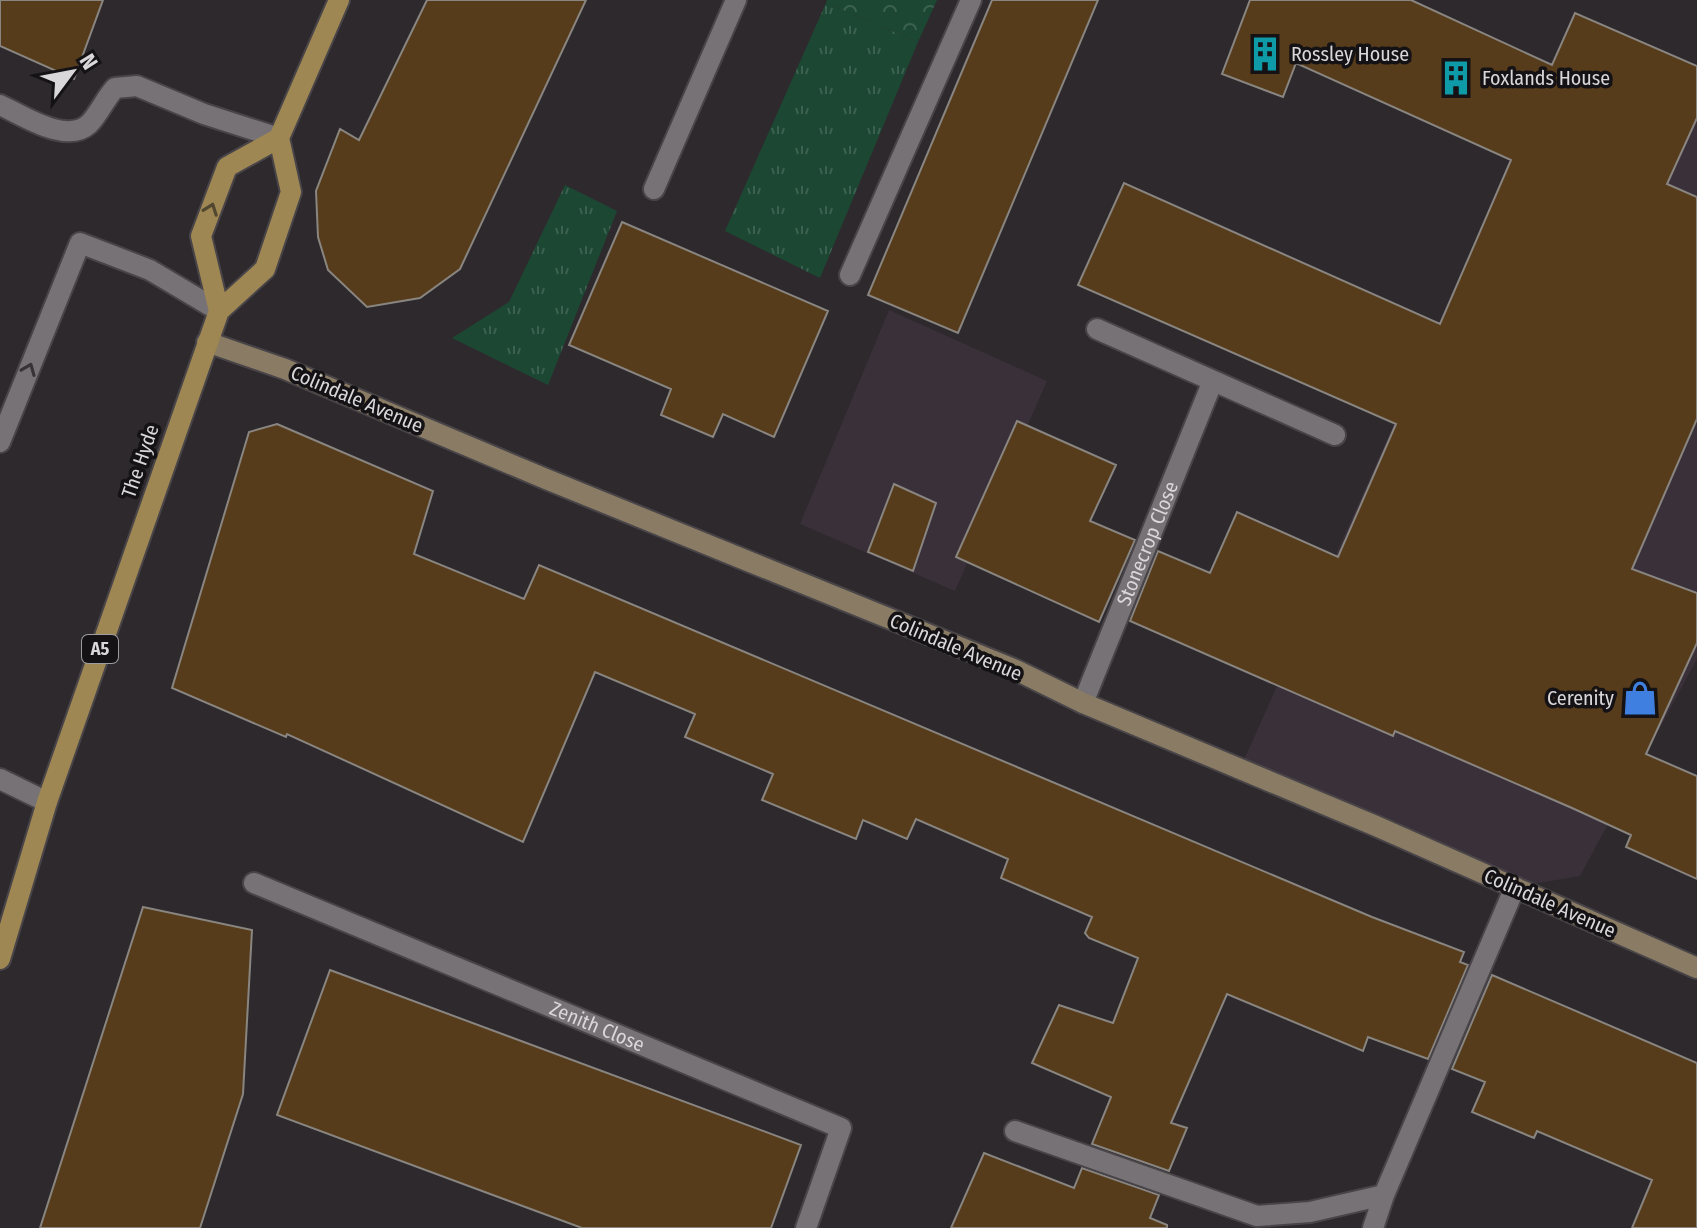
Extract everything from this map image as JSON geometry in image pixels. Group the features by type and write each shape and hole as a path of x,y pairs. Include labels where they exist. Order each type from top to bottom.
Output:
{"main road":[{"path":"219,311 201,236 227,167 279,138 339,0"},
{"name":"The Hyde","path":"0,959 47,802 207,342 219,311 265,269 291,192 279,138"}],"street":[{"path":"654,189 736,0"},
{"path":"850,275 971,0"},
{"path":"0,105 56,130 76,129 88,125 115,88 137,86 204,114 279,138"},
{"path":"0,442 80,243 150,270 219,311"},
{"path":"1097,329 1212,383 1335,435"},
{"name":"Colindale Avenue","path":"207,342 285,369 1016,670 1083,703 1697,968"},
{"name":"Stonecrop Close","path":"1083,703 1212,383"},
{"path":"0,779 47,802"},
{"name":"Zenith Close","path":"254,883 841,1128 806,1228"},
{"path":"1373,1228 1384,1195 1515,887"},
{"path":"1015,1131 1257,1216 1310,1212 1384,1195"}],"shaded area":[{"path":"1574,21 1697,76 1697,659 1580,876 1515,887 1376,826 1235,780"},
{"path":"889,310 1047,381 955,591 800,524"}],"green space":[{"path":"827,0 937,0 918,42 826,3"},
{"path":"826,3 918,42 820,278 725,231"},
{"path":"565,185 617,211 548,385 452,338 509,302"}],"building":[{"path":"0,0 103,0 74,79 0,46"},
{"path":"427,0 586,0 460,269 420,298 367,307 328,270 318,237 316,191 340,129 359,140"},
{"path":"992,0 1098,0 958,333 868,295"},
{"path":"1250,0 1411,0 1552,65 1575,13 1697,66 1697,118 1667,184 1697,197 1697,419 1632,569 1697,593 1697,643 1646,754 1697,776 1697,879 1626,847 1631,835 1572,808 1395,731 1393,736 1130,621 1158,551 1210,573 1237,512 1338,557 1396,424 1078,285 1124,183 1440,324 1511,160 1296,63 1283,97 1222,74"},
{"path":"622,222 828,311 774,437 723,414 713,437 661,415 671,389 569,345"},
{"path":"1017,421 1116,465 1090,521 1135,540 1099,622 956,557"},
{"path":"277,424 433,491 414,554 524,599 539,565 1372,917 1464,952 1460,962 1468,965 1428,1059 1368,1037 1363,1051 1227,994 1171,1123 1187,1128 1169,1171 1092,1144 1111,1097 1032,1063 1059,1005 1113,1023 1138,958 1089,938 1085,933 1092,917 1001,878 1008,859 916,819 907,839 863,820 856,839 762,800 773,774 685,737 695,714 595,672 523,842 287,734 286,737 172,688 249,432"},
{"path":"894,484 936,503 913,571 868,552"},
{"path":"143,907 252,930 243,1094 200,1228 40,1228"},
{"path":"330,970 801,1145 771,1228 582,1228 277,1115"},
{"path":"1492,975 1697,1063 1697,1228 1632,1228 1652,1180 1537,1131 1534,1138 1472,1112 1485,1082 1452,1069"},
{"path":"984,1153 1074,1188 1082,1168 1159,1195 1150,1218 1167,1225 1167,1228 951,1228"}],"place":[{"name":"Rossley House","path":"1265,54"},
{"name":"Foxlands House","path":"1456,78"},
{"name":"Cerenity","path":"1640,698"}]}
